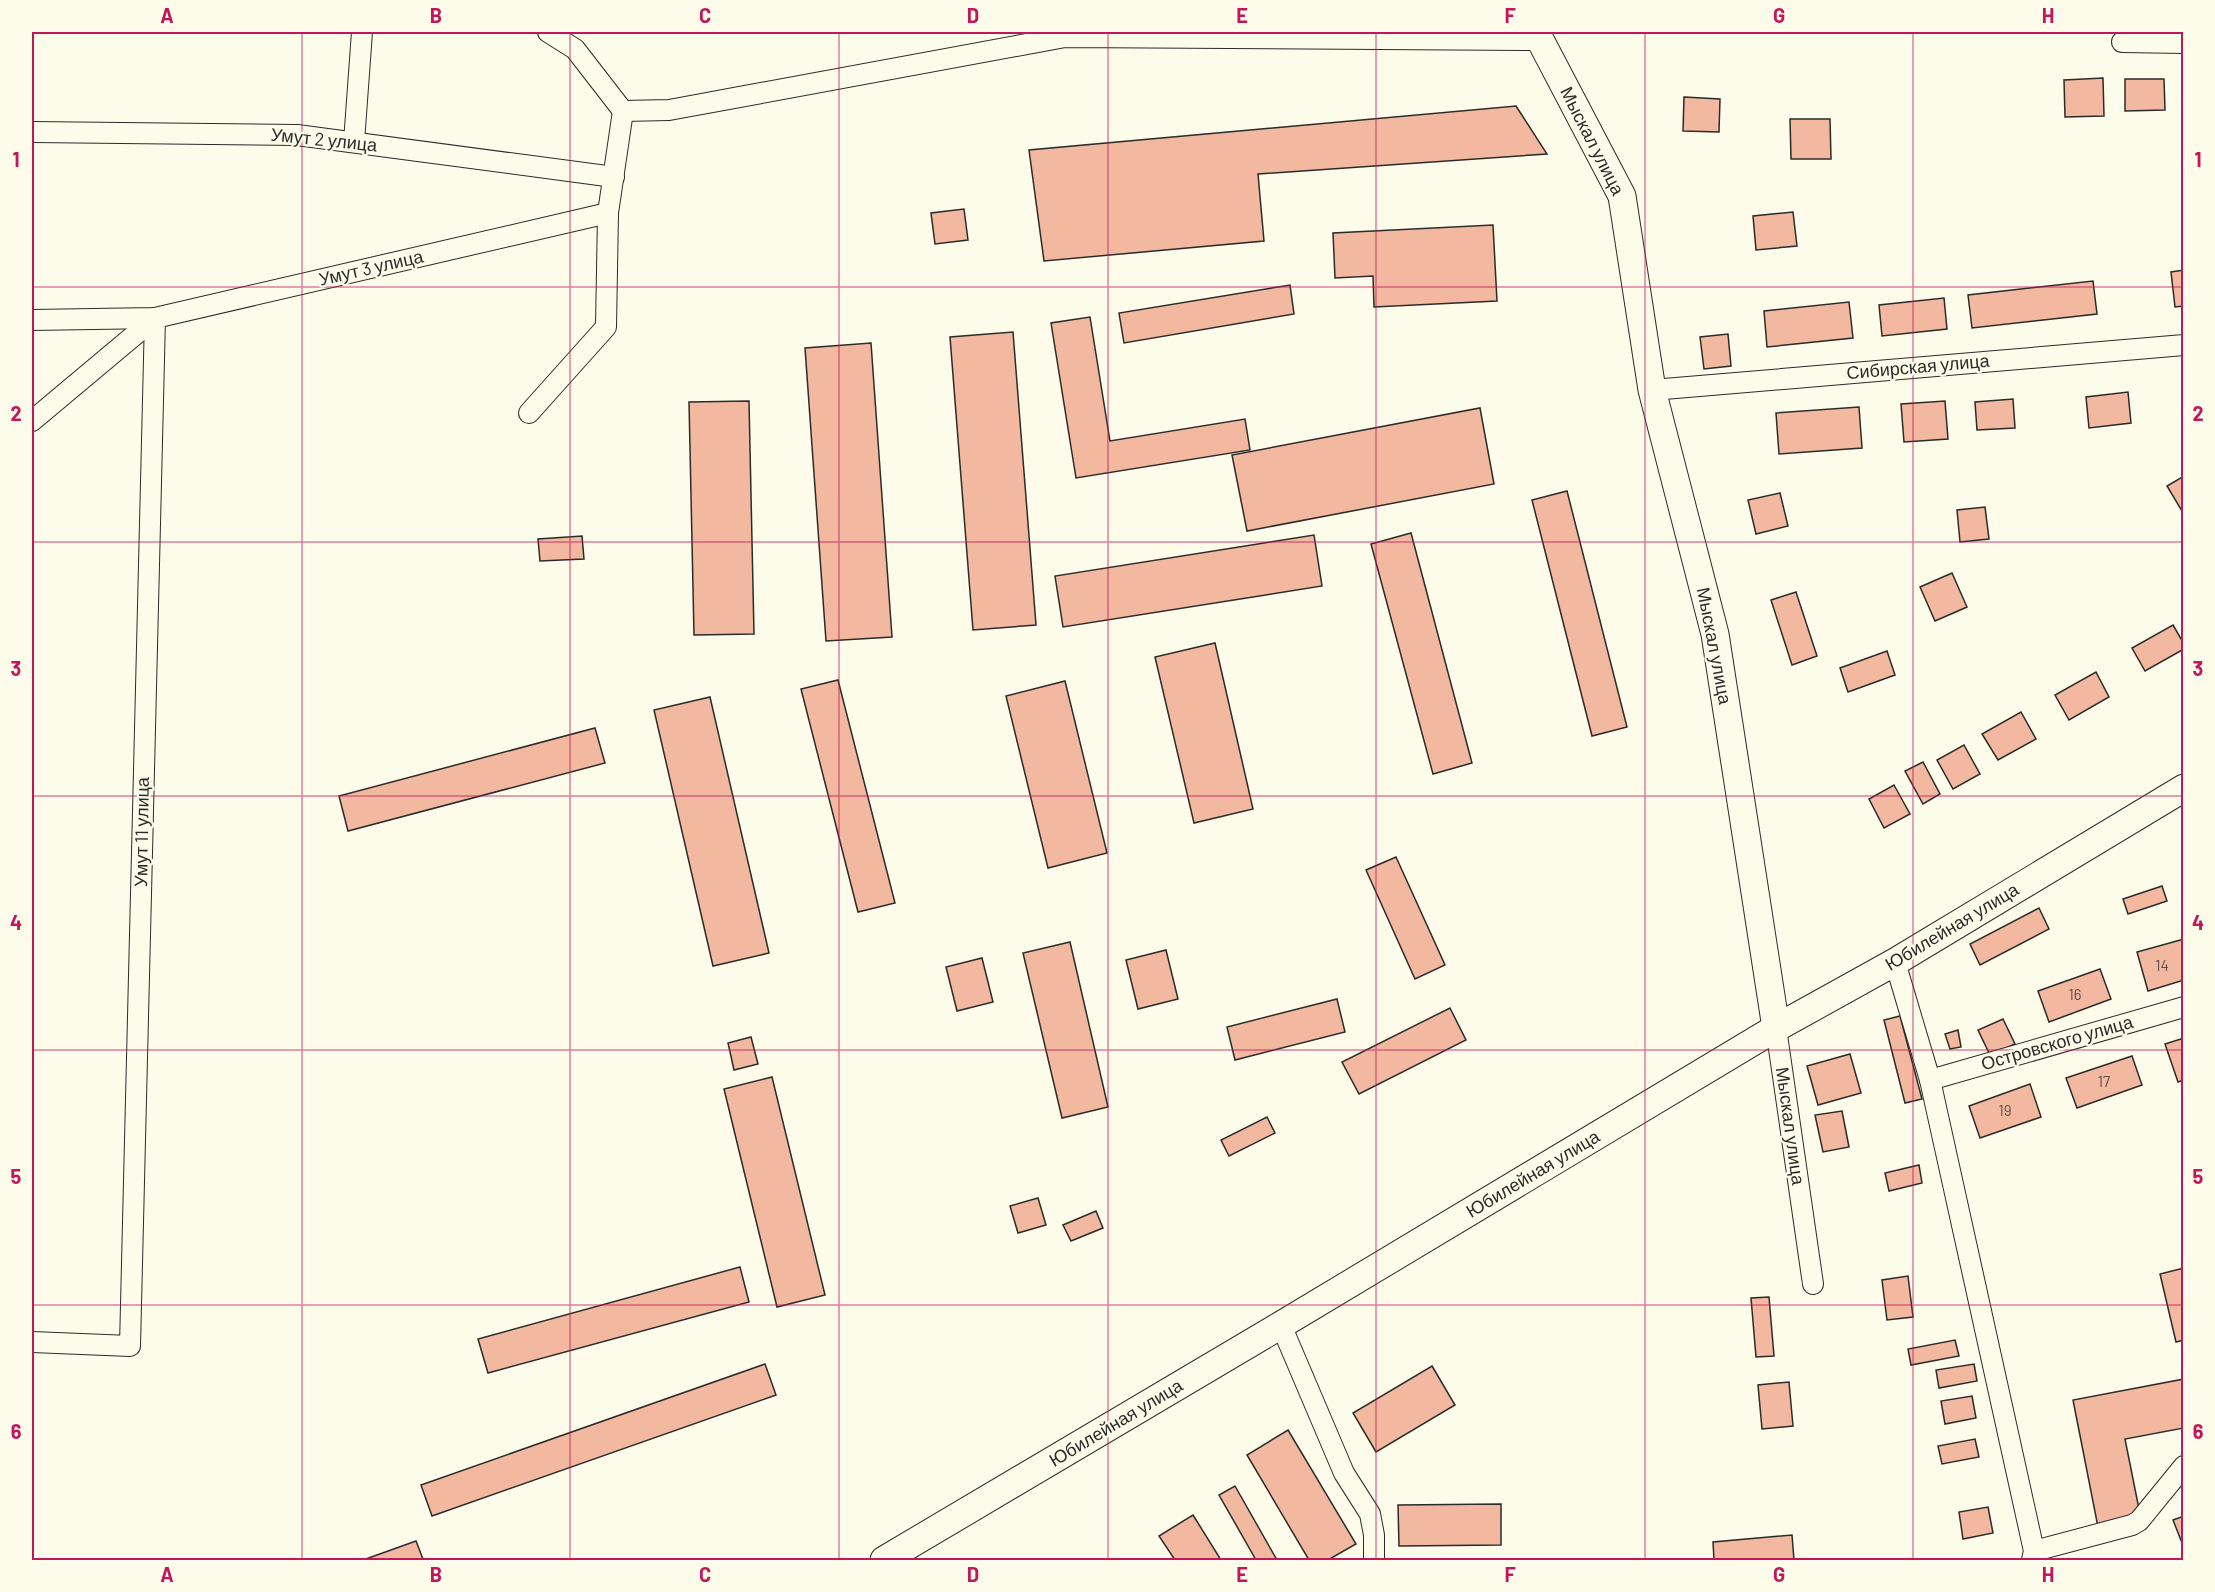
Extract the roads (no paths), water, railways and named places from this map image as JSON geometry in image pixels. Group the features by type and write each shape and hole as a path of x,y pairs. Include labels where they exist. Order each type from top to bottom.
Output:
{"main road":[{"name":"Мыскал улица","path":"1538,36 1622,196 1652,390 1715,634 1776,1028"},
{"name":"Юбилейная улица","path":"884,1560 1281,1326 1776,1028 1895,962 2184,788"}],"street":[{"path":"354,142 362,32"},
{"path":"529,412 606,327 608,213 623,111 575,49 548,32"},
{"path":"623,111 669,110 1065,37 1538,36"},
{"path":"2122,42 2184,44"},
{"name":"Умут 2 улица","path":"32,132 297,135 614,177"},
{"name":"Умут 3 улица","path":"32,320 155,318 608,213"},
{"path":"32,421 155,318"},
{"name":"Умут 11 улица","path":"32,1342 130,1346 155,318"},
{"name":"Сибирская улица","path":"1652,390 2184,345"},
{"path":"1895,962 1930,1080 2033,1556 2139,1521 2184,1466"},
{"name":"Островского улица","path":"1930,1080 2184,1006"},
{"name":"Мыскал улица","path":"1776,1028 1813,1284"},
{"path":"1281,1326 1344,1473 1370,1514 1374,1535 1374,1560"}]}
